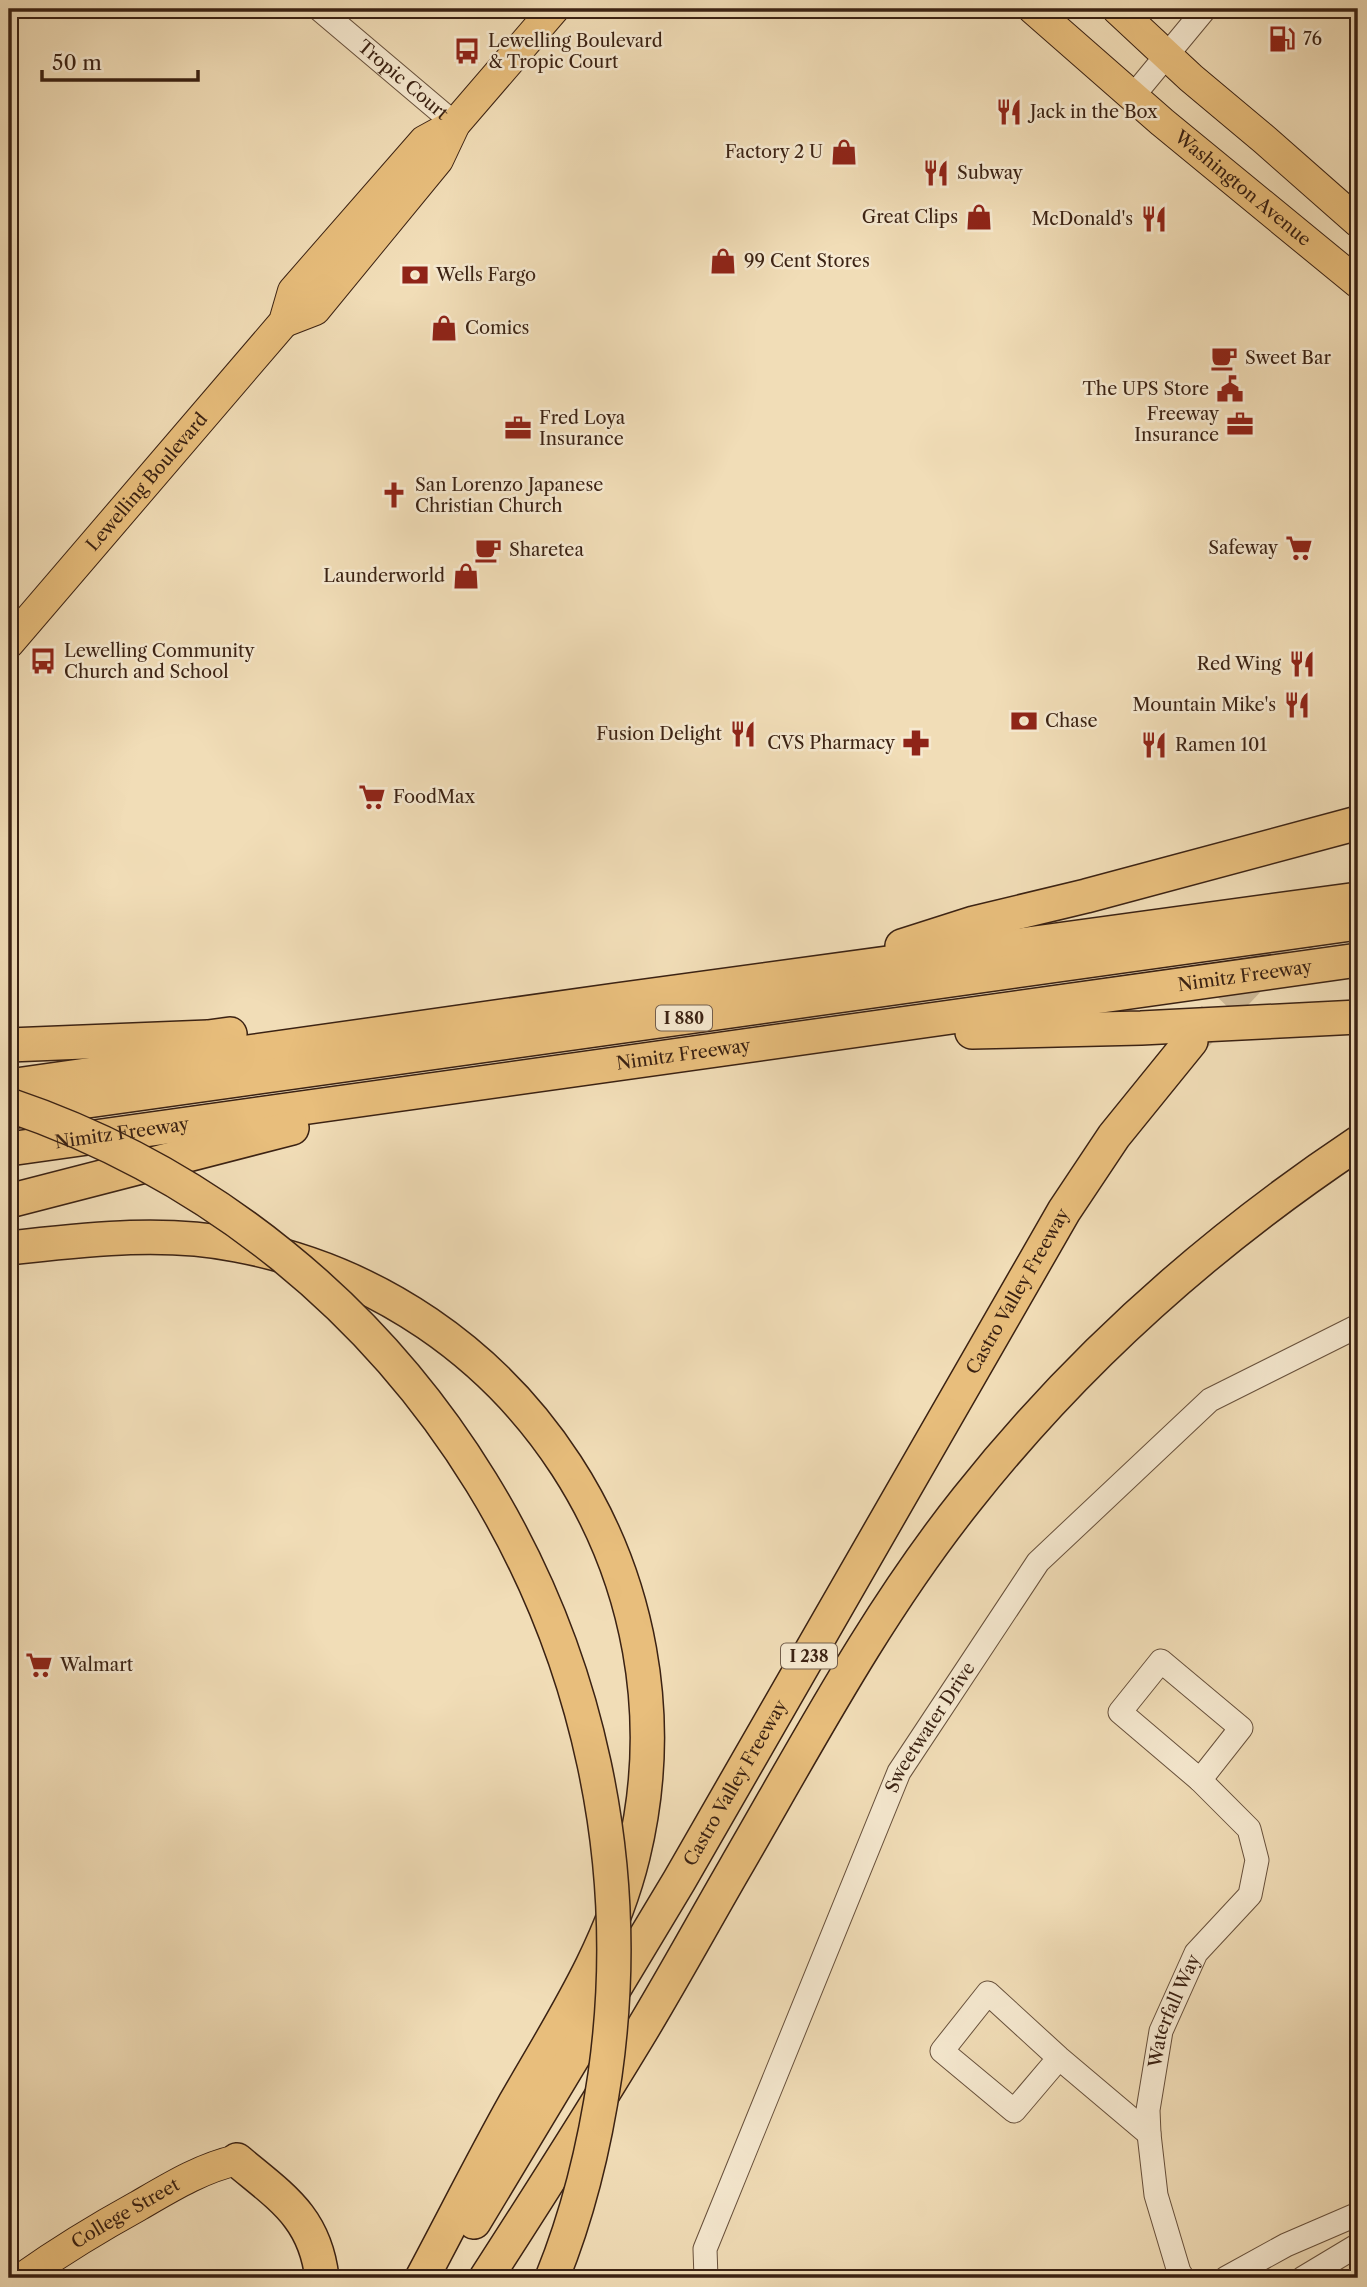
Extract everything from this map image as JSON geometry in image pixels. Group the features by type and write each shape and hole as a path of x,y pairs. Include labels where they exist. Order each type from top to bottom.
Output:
{"highway":[{"path":"823,972 974,923 1358,823"},
{"name":"I 880","path":"9,1086 1358,899"},
{"name":"I 880","path":"9,1112 1358,923"},
{"name":"Nimitz Freeway","path":"9,1149 1358,960"},
{"path":"9,1045 208,1037 430,1007 616,1000"},
{"path":"822,1035 1127,1028 1358,1017"},
{"name":"Castro Valley Freeway","path":"437,2278 507,2170 679,1881 1064,1211 1114,1136 1191,1041"},
{"path":"9,1201 190,1153 481,1083"},
{"path":"9,1105 71,1128 151,1166 231,1216 304,1272 370,1335 429,1404 480,1479 525,1559 561,1643 587,1730 606,1820 614,1910 613,2002 603,2092 583,2182 552,2278"},
{"path":"1262,1210 1358,1143"},
{"path":"1262,1210 1325,1186 1358,1168"},
{"name":"I 238","path":"486,2278 637,2038 863,1646 939,1535 1025,1429 1095,1356 1185,1272 1262,1210"},
{"path":"9,1248 105,1239 195,1238 280,1255 321,1268 366,1287 406,1308 445,1335 479,1362 508,1391 565,1461 590,1503 610,1545 626,1589 645,1677 647,1779 633,1858 621,1899 584,1984 494,2142 422,2278"},
{"path":"237,2160 283,2198 301,2218 313,2238 322,2278"}],"main road":[{"name":"Lewelling Boulevard","path":"9,643 284,322 293,291 425,141 455,124 554,9"},
{"name":"Washington Avenue","path":"1034,9 1133,96 1358,283"},
{"path":"1117,9 1194,81 1358,222"},
{"name":"College Street","path":"22,2278 79,2239 169,2188 217,2164 237,2160"}],"street":[{"name":"Tropic Court","path":"319,9 455,124"},
{"path":"1133,96 1205,9"},
{"name":"Sweetwater Drive","path":"706,2278 705,2249 899,1772 1038,1562 1210,1399 1358,1326"},
{"name":"Waterfall Way","path":"1184,2278 1179,2272 1156,2195 1149,2134 1148,2110 1161,2031 1196,1953 1250,1895 1257,1860 1249,1829 1200,1780 1119,1712 1161,1661 1241,1728 1200,1780"},
{"path":"1059,2057 1014,2111 942,2051 988,1993 1149,2134"},
{"path":"1226,2278 1286,2245 1358,2214"},
{"path":"1303,2278 1358,2245"}],"tunnel":[{"path":"1191,1041 1252,977 1317,922"}],"place":[{"name":"76","path":"1282,39"},
{"name":"Lewelling Boulevard & Tropic Court","path":"467,51"},
{"name":"Jack in the Box","path":"1009,112"},
{"name":"Factory 2 U","path":"844,152"},
{"name":"Subway","path":"936,173"},
{"name":"Great Clips","path":"979,217"},
{"name":"McDonald's","path":"1154,219"},
{"name":"99 Cent Stores","path":"723,261"},
{"name":"Wells Fargo","path":"415,275"},
{"name":"Comics","path":"444,328"},
{"name":"Sweet Bar","path":"1224,358"},
{"name":"The UPS Store","path":"1230,389"},
{"name":"Freeway Insurance","path":"1240,424"},
{"name":"Fred Loya Insurance","path":"518,428"},
{"name":"San Lorenzo Japanese Christian Church","path":"394,495"},
{"name":"Safeway","path":"1299,548"},
{"name":"Sharetea","path":"488,550"},
{"name":"Launderworld","path":"466,576"},
{"name":"Lewelling Community Church and School","path":"43,661"},
{"name":"Red Wing","path":"1302,664"},
{"name":"Mountain Mike's","path":"1297,705"},
{"name":"Chase","path":"1024,721"},
{"name":"Fusion Delight","path":"743,734"},
{"name":"CVS Pharmacy","path":"916,743"},
{"name":"Ramen 101","path":"1154,745"},
{"name":"FoodMax","path":"372,797"},
{"name":"Walmart","path":"39,1665"}]}
